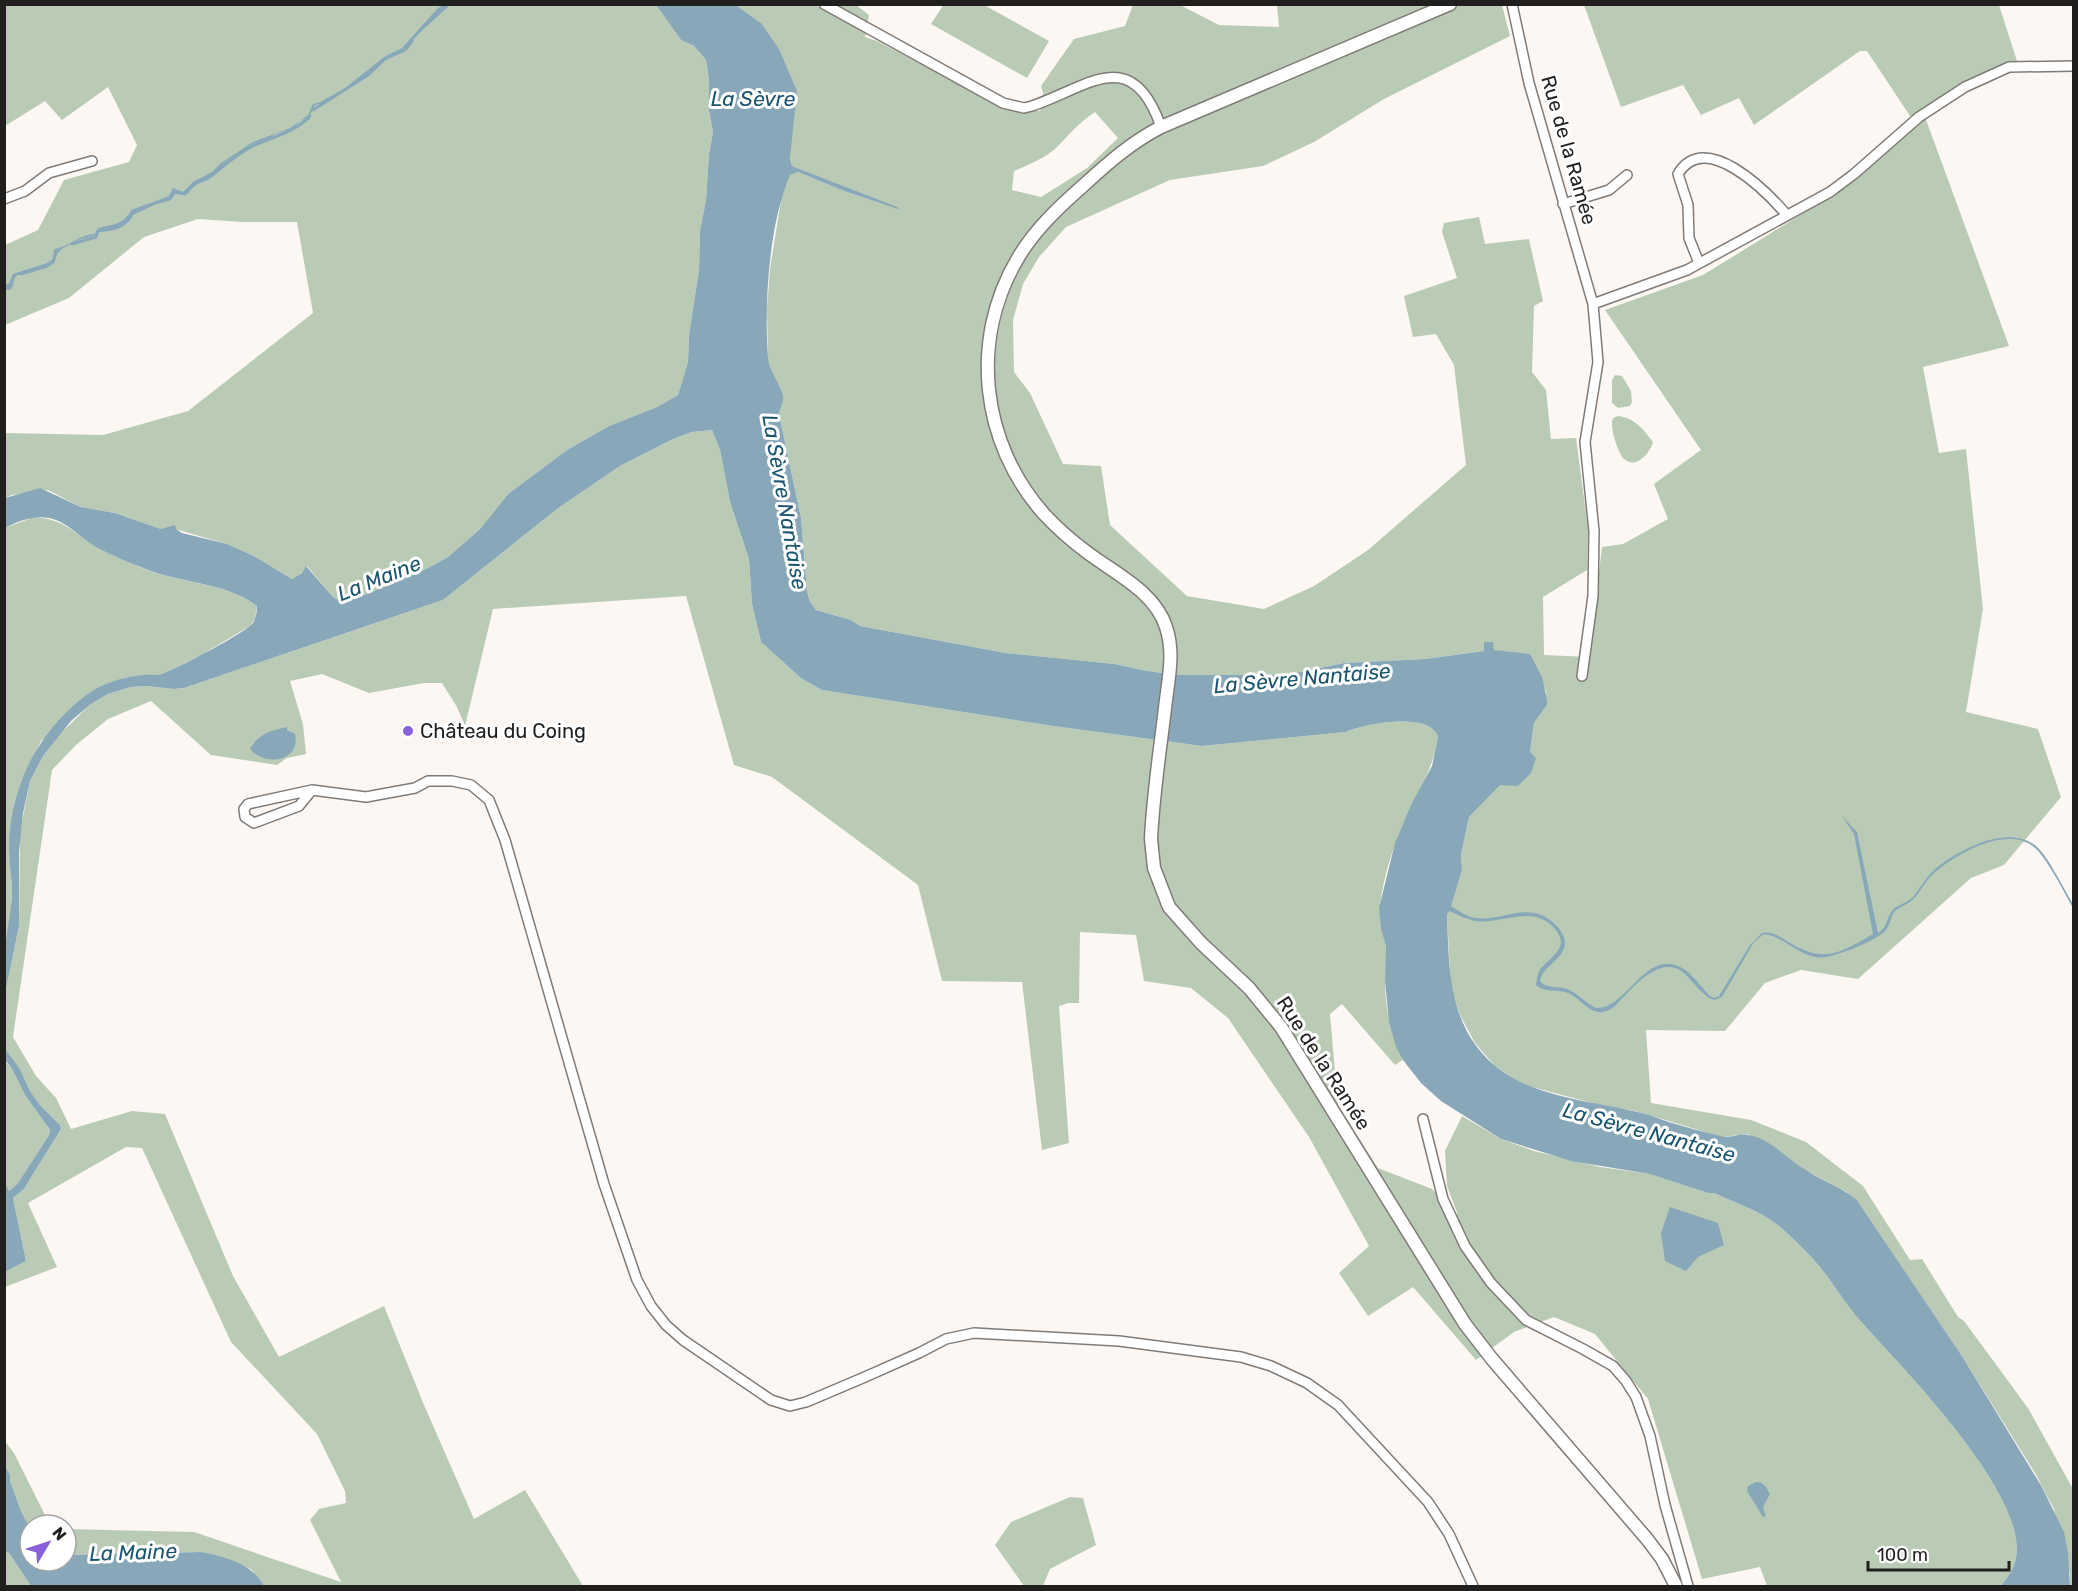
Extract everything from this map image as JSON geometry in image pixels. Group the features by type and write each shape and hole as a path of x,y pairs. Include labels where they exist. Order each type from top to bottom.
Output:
{"main road":[{"name":"Rue de la Ramée","path":"1450,4 1161,127 1137,139 1113,158 1047,220 1028,244 1010,273 991,325 987,371 994,424 1007,461 1038,506 1062,533 1153,603 1166,626 1171,659 1151,824 1151,847 1154,868 1169,907 1194,936 1249,988 1281,1027 1465,1324 1492,1359 1647,1539 1662,1559 1676,1587"}],"street":[{"path":"824,4 1003,103 1024,108 1090,81 1109,77 1125,79 1142,90 1161,127"},
{"name":"Rue de la Ramée","path":"1512,4 1529,83 1593,304 1598,362 1585,442 1594,531 1593,596 1582,676"},
{"path":"1593,304 1687,270 1830,192 1919,117 1965,87 2009,67 2073,66"},
{"path":"1699,263 1689,238 1688,205 1678,174 1682,168 1695,160 1713,158 1742,172 1771,196 1786,214"},
{"path":"4,199 25,191 49,173 92,161"},
{"path":"1563,204 1609,190 1627,175"},
{"path":"312,790 299,806 254,823 245,817 244,809 248,804 312,790 366,796 415,788 428,781 452,781 471,785 489,800 505,840 604,1184 637,1280 651,1306 666,1325 683,1340 771,1400 790,1407 865,1377 946,1339 974,1333 1119,1341 1241,1357 1271,1366 1307,1383 1338,1404 1428,1502 1449,1534 1473,1587"},
{"path":"1424,1119 1443,1199 1465,1246 1491,1283 1526,1320 1613,1366 1636,1397 1650,1436 1665,1505 1688,1587"}],"green space":[{"path":"944,4 984,5 1049,41 1027,78 931,24"},
{"path":"4,5 656,5 681,40 694,46 706,60 709,80 709,111 713,132 706,200 700,232 699,270 689,335 688,362 678,395 657,407 609,426 567,450 508,494 480,529 448,557 367,594 341,601 334,598 307,566 302,573 292,579 254,556 227,544 175,529 161,529 115,513 81,507 48,490 5,498 5,433 103,435 188,411 313,313 297,222 198,219 144,237 69,298 5,325 5,245 38,230 64,180 129,162 137,145 108,87 62,120 45,101 5,126"},
{"path":"736,5 815,5 823,10 823,5 856,5 869,15 865,37 877,41 1002,107 1040,111 1043,93 1041,86 1074,39 1125,26 1133,5 1180,5 1219,25 1279,27 1277,5 1502,5 1510,36 1384,99 1314,142 1263,166 1170,180 1066,227 1039,257 1023,284 1013,320 1014,372 1030,393 1063,464 1101,466 1110,525 1187,596 1264,609 1314,586 1368,550 1466,465 1454,365 1436,334 1413,337 1404,296 1457,278 1442,232 1444,223 1479,217 1485,244 1529,239 1543,301 1534,306 1532,372 1546,390 1551,439 1576,438 1588,528 1587,570 1543,597 1544,655 1589,657 1602,547 1623,544 1668,519 1654,484 1701,450 1605,310 1703,275 1823,201 1865,171 1924,117 1910,116 1867,51 1860,51 1754,125 1739,98 1701,115 1683,85 1621,107 1584,5 1999,5 2017,61 1925,117 2009,346 1923,367 1939,453 1966,449 1983,609 1966,712 2038,729 2061,797 2004,865 1971,878 1858,979 1801,970 1765,983 1725,1031 1646,1030 1651,1103 1751,1120 1806,1142 1863,1186 1910,1260 1922,1259 1958,1317 1964,1321 2028,1408 2073,1489 2073,1586 2070,1586 2070,1575 2054,1509 2035,1473 1962,1356 1857,1200 1805,1170 1768,1143 1747,1134 1722,1137 1635,1111 1596,1104 1532,1087 1514,1079 1494,1065 1475,1043 1460,1015 1451,989 1447,915 1462,870 1461,855 1469,817 1530,752 1534,723 1547,705 1546,691 1530,655 1493,650 1484,643 1484,651 1425,659 1344,663 1286,675 1175,675 1115,664 1006,653 860,626 851,620 816,610 810,602 807,591 801,518 779,414 782,402 768,360 767,308 770,269 782,194 790,174 798,172 844,191 899,209 792,166 761,23","holes":["1095,112 1118,138 1087,168 1041,197 1012,190 1014,171 1052,152 1078,125"]},
{"path":"1615,375 1622,376 1631,391 1630,406 1618,408 1612,403 1612,380"},
{"path":"1618,416 1634,422 1653,442 1646,455 1633,463 1624,459 1615,439 1612,422 1613,418"},
{"path":"712,430 720,450 730,502 749,559 752,604 761,642 802,679 822,690 1053,726 1202,746 1346,732 1381,723 1410,722 1423,724 1432,729 1438,737 1431,765 1393,849 1380,908 1386,949 1386,1001 1392,1031 1403,1060 1395,1065 1342,1004 1330,1014 1338,1105 1378,1168 1432,1189 1458,1215 1447,1186 1445,1151 1462,1116 1501,1139 1534,1151 1600,1167 1651,1174 1714,1193 1772,1221 1806,1251 1856,1316 1928,1396 1982,1465 2002,1499 2014,1531 2016,1558 2012,1570 2001,1586 1767,1586 1760,1567 1702,1579 1648,1399 1595,1334 1554,1317 1514,1332 1476,1360 1413,1287 1368,1316 1339,1273 1369,1246 1309,1137 1228,1018 1191,988 1144,981 1136,935 1080,932 1079,1003 1059,1006 1069,1143 1042,1150 1022,982 942,981 918,885 772,777 734,765 686,596 493,609 465,726 457,707 442,683 424,683 369,693 322,674 290,681 303,724 306,754 287,758 277,765 211,755 151,701 108,719 76,745 52,770 13,1037 36,1076 56,1098 71,1129 132,1111 165,1114 233,1276 279,1357 384,1306 474,1519 525,1490 583,1586 264,1586 251,1569 201,1552 78,1555 78,1529 194,1532 341,1582 310,1520 319,1509 346,1503 345,1491 317,1434 231,1342 142,1148 126,1147 28,1203 57,1267 5,1287 5,1272 26,1261 13,1198 24,1189 61,1129 30,1091 20,1069 4,1049 5,994 19,926 20,832 30,781 43,756 61,733 91,704 108,694 131,687 184,688 443,600 557,509 620,466 692,432"},
{"path":"34,517 60,523 101,549 142,568 215,587 244,598 257,606 255,619 250,626 201,655 160,675 125,678 41,741 21,781 14,804 9,848 12,892 5,951 5,528"},
{"path":"4,1060 50,1130 18,1183 9,1191 4,1182"},
{"path":"4,1440 14,1453 44,1513 22,1513 5,1465"},
{"path":"1070,1497 1083,1498 1096,1545 1050,1569 1043,1586 1024,1586 995,1545 1011,1522"},
{"path":"4,1552 9,1553 18,1566 18,1573 22,1573 31,1586 5,1586"}],"water":[{"path":"444,4 447,5 405,48 386,58 366,76 324,103 315,105 309,117 300,121 292,129 253,144 227,161 210,176 195,183 185,193 176,191 172,198 156,201 169,196 173,188 183,192 193,182 212,172 221,163 253,142 290,128 308,115 313,104 344,89 384,57 402,48 437,9"},
{"path":"656,5 736,5 761,23 779,49 797,91 790,158 792,166 901,210 844,191 798,172 790,175 777,217 768,289 768,357 783,396 779,414 801,518 807,591 810,602 816,610 851,620 860,626 1006,653 1115,664 1175,675 1286,675 1344,663 1425,659 1484,651 1484,642 1493,642 1494,650 1530,654 1542,677 1547,699 1547,705 1534,723 1530,752 1536,758 1531,773 1518,786 1500,785 1469,817 1461,855 1462,870 1451,906 1476,918 1527,912 1547,918 1561,931 1565,945 1562,953 1544,972 1540,981 1549,986 1571,991 1596,1008 1607,1006 1648,971 1659,965 1671,964 1684,969 1710,996 1714,998 1719,996 1750,945 1762,933 1775,934 1800,948 1821,954 1840,951 1873,934 1854,834 1842,816 1857,832 1878,933 1893,910 1912,898 1935,869 1970,847 1998,838 2012,837 2025,840 2041,851 2061,882 2073,908 2050,867 2034,847 2022,841 2009,839 1994,841 1965,852 1940,868 1928,879 1914,899 1895,911 1885,931 1858,947 1827,957 1810,956 1780,939 1764,934 1754,942 1722,997 1714,1000 1703,993 1686,975 1676,968 1667,967 1647,975 1614,1007 1607,1011 1594,1011 1568,993 1543,989 1536,985 1539,971 1556,953 1561,941 1555,929 1546,921 1527,916 1475,921 1449,911 1447,915 1452,987 1462,1022 1482,1053 1514,1079 1552,1094 1638,1112 1721,1136 1756,1137 1771,1144 1812,1174 1857,1200 1962,1356 2042,1487 2064,1532 2070,1586 2001,1586 2012,1570 2016,1558 2014,1531 2002,1499 1982,1465 1928,1396 1856,1316 1818,1265 1779,1226 1756,1212 1714,1193 1650,1174 1571,1161 1501,1139 1441,1101 1421,1083 1403,1060 1396,1047 1389,1022 1385,981 1386,947 1379,908 1395,843 1411,805 1432,766 1438,737 1432,729 1423,724 1410,722 1381,723 1346,732 1202,746 1053,726 822,690 802,679 761,642 752,604 749,559 730,502 720,450 712,430 692,432 673,439 620,466 557,509 443,600 184,688 131,687 108,694 91,704 71,721 43,756 30,781 23,813 19,852 19,926 5,994 5,953 12,894 9,855 10,826 20,784 40,745 68,711 92,691 121,679 162,674 195,658 253,623 257,606 216,587 157,573 125,561 96,547 55,520 43,517 32,518 5,528 5,498 40,488 81,507 115,513 161,529 175,525 176,529 182,533 227,544 254,556 292,579 302,573 306,566 334,598 341,601 367,594 448,557 480,529 508,494 567,450 609,426 657,407 678,395 688,362 689,335 699,270 700,231 706,200 713,132 709,111 709,80 706,60 694,46 681,40"},
{"path":"154,202 132,213 123,224 98,230 96,235 78,240 58,251 53,262 16,276 11,287 5,288 13,274 53,259 54,249 84,236 95,234 98,228 117,223 125,218 131,210"},
{"path":"287,727 287,730 295,734 295,743 293,751 287,756 272,760 256,755 250,749 261,736"},
{"path":"5,1049 20,1069 30,1091 61,1129 24,1189 13,1198 26,1261 5,1272 5,1182 9,1191 18,1183 50,1130 25,1095 5,1060"},
{"path":"1670,1207 1718,1223 1724,1245 1698,1257 1686,1271 1665,1261 1661,1233"},
{"path":"5,1465 22,1513 18,1513 18,1566 9,1553 5,1552"},
{"path":"1756,1482 1763,1484 1770,1494 1763,1507 1766,1516 1763,1517 1747,1491 1748,1486"},
{"path":"201,1552 245,1566 259,1578 264,1586 31,1586 22,1573 78,1573 78,1555"}],"waterway":[{"path":"426,25 449,4"},
{"path":"313,110 368,75 385,59 405,50 412,41"},
{"path":"72,244 96,237 98,231 122,225 132,214 170,199 175,192 185,194 195,184 209,177 253,146 291,130 310,116"},
{"path":"21,274 47,266 53,262 60,249"},
{"path":"4,289 10,288 12,284"}],"place":[{"name":"Château du Coing","path":"408,731"}],"water label":[{"name":"La Sèvre","path":"753,98"},
{"name":"La Sèvre Nantaise","path":"785,502"},
{"name":"La Maine","path":"379,578"},
{"name":"La Sèvre Nantaise","path":"1302,678"},
{"name":"La Sèvre Nantaise","path":"1649,1132"},
{"name":"La Maine","path":"133,1552"}]}
